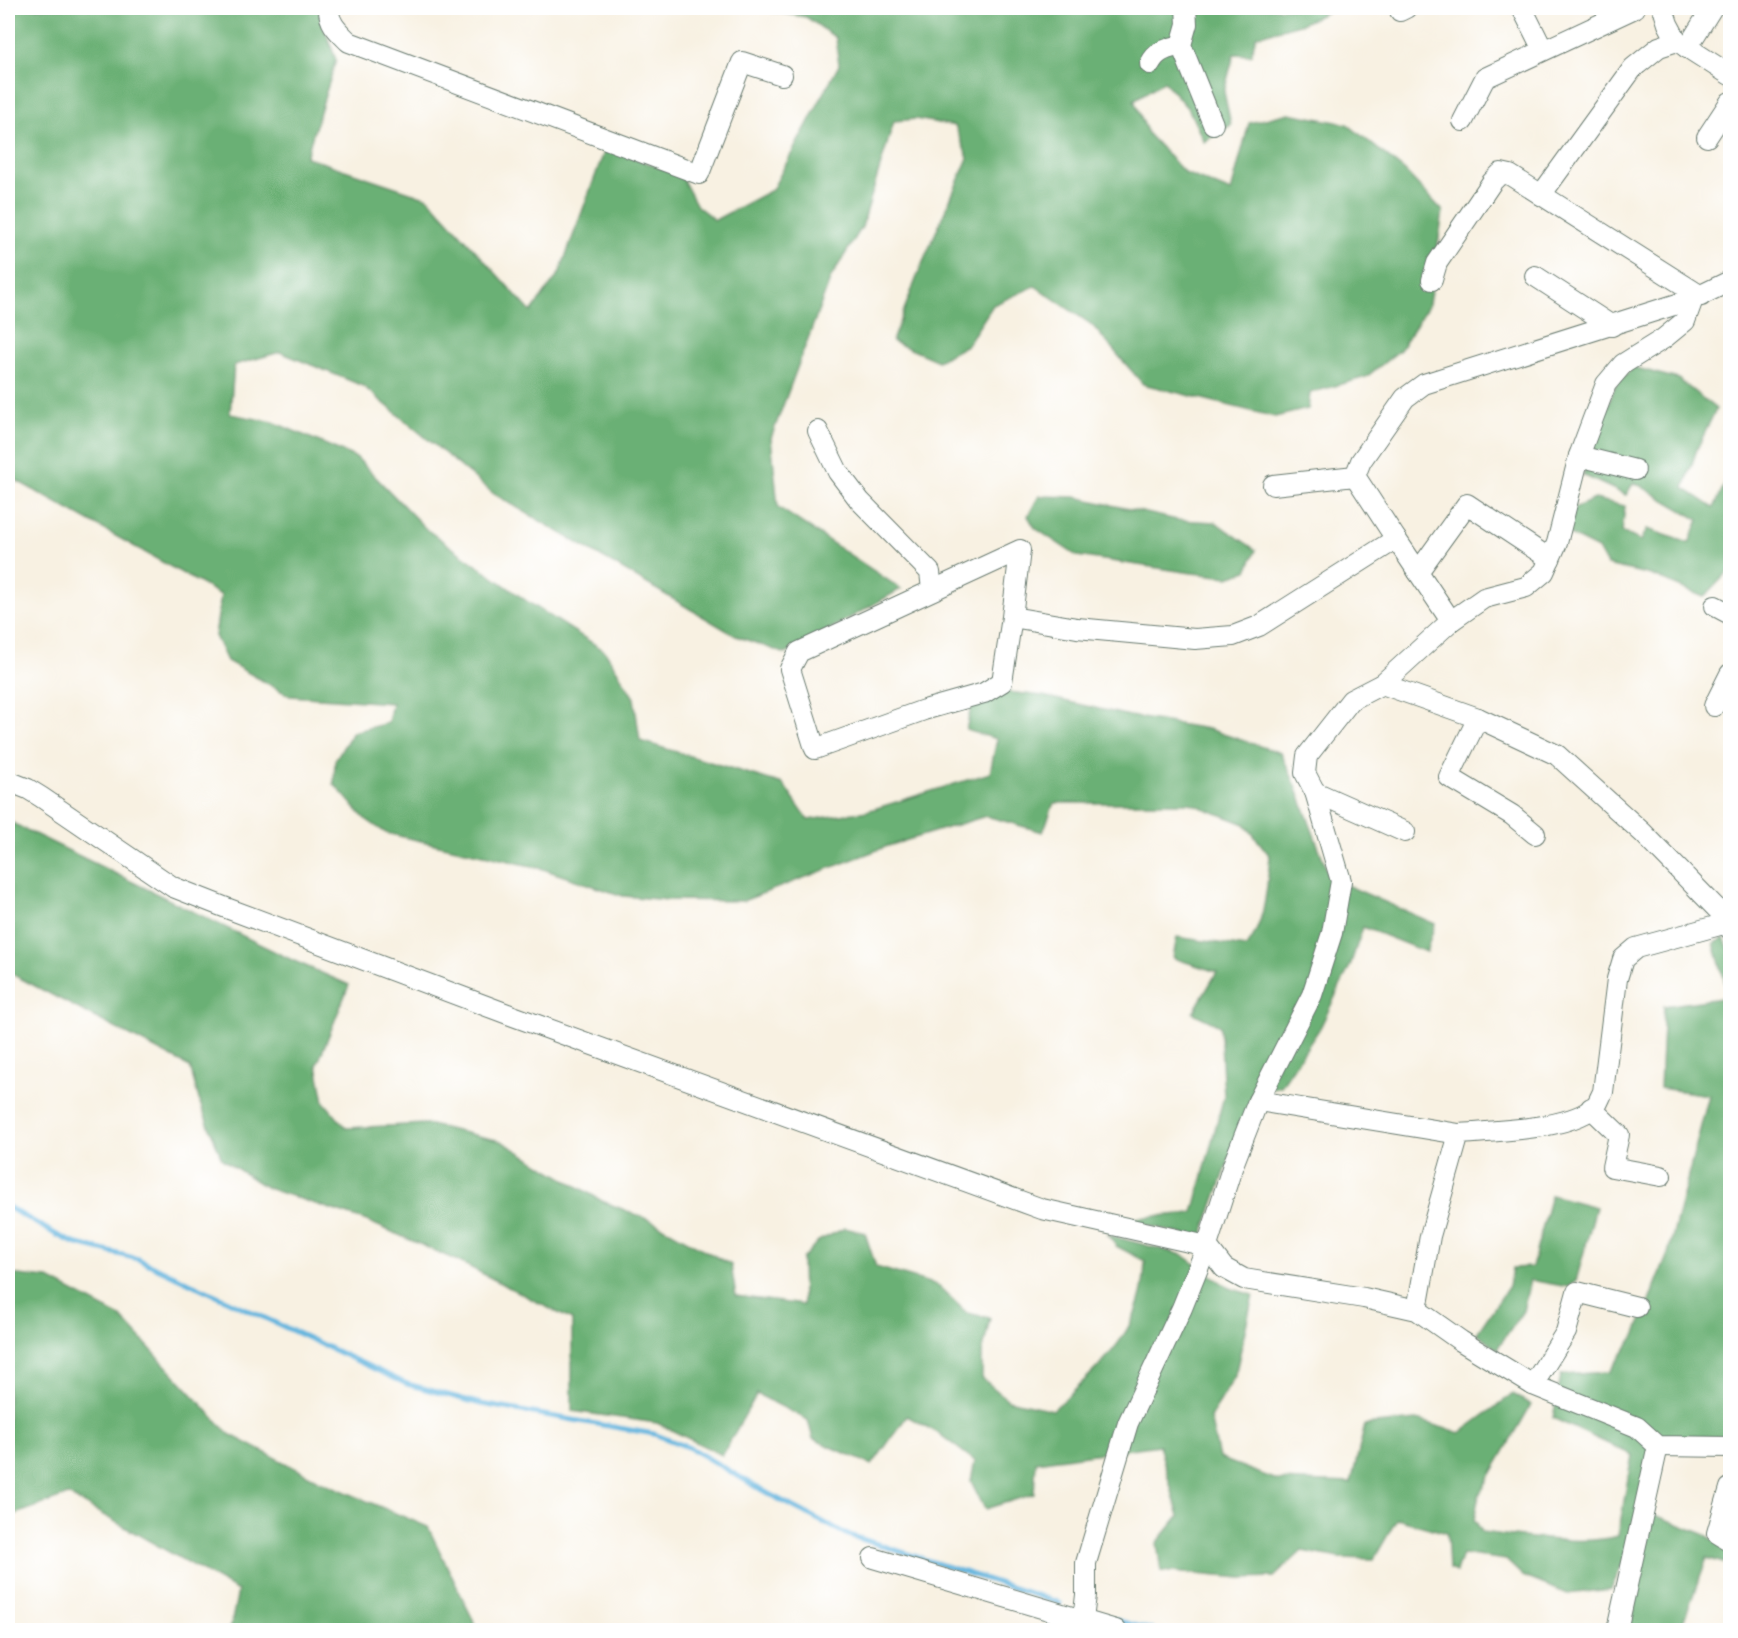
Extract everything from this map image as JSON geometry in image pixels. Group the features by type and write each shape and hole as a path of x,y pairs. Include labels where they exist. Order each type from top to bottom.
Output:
{"street":[{"path":"329,8 329,14 336,29 349,42 699,174 742,62 782,75"},
{"path":"1186,8 1187,24 1181,45 1213,124"},
{"path":"1522,8 1543,50"},
{"path":"1462,121 1485,78 1635,8"},
{"path":"1663,8 1668,24 1682,45 1731,75"},
{"path":"1541,195 1633,68 1659,47 1682,45 1712,8"},
{"path":"1150,64 1161,50 1181,45"},
{"path":"1707,137 1731,102"},
{"path":"1432,280 1437,263 1492,182 1501,173 1510,175 1697,297"},
{"path":"1534,276 1612,326"},
{"path":"1355,476 1361,461 1405,398 1424,384 1612,326 1697,297 1731,281"},
{"path":"1084,1614 1086,1563 1128,1423 1182,1308 1207,1246 1233,1165 1258,1101 1312,995 1332,933 1341,881 1315,792 1305,773 1307,756 1352,700 1382,684 1452,621 1484,598 1526,586 1544,572 1557,543 1579,456 1606,384 1623,364 1663,339 1684,321 1697,297"},
{"path":"818,430 837,472 860,501 930,572 932,590"},
{"path":"1579,456 1635,470"},
{"path":"1273,485 1355,476"},
{"path":"1355,476 1452,621"},
{"path":"1418,572 1467,504 1550,559"},
{"path":"1012,617 1077,628 1195,639 1233,636 1259,626 1396,539"},
{"path":"1020,550 1012,617 1002,682 984,693 924,710 815,749 790,669 799,652 1020,550"},
{"path":"1714,706 1731,674"},
{"path":"1258,1101 1459,1134 1559,1124 1580,1116 1596,1105 1603,1092 1617,979 1623,959 1636,948 1729,926 1722,914 1642,833 1557,755 1478,718 1382,684"},
{"path":"1478,718 1449,777 1512,815 1535,834"},
{"path":"8,781 41,797 174,887 228,909 513,1016 1042,1209 1207,1246 1224,1268 1244,1279 1364,1298 1417,1310 1461,1341 1533,1385 1637,1428 1658,1446 1731,1447"},
{"path":"1315,792 1405,832"},
{"path":"1591,1108 1619,1135 1612,1167 1661,1176"},
{"path":"1417,1310 1430,1236 1459,1134"},
{"path":"1533,1385 1566,1332 1577,1292 1637,1307"},
{"path":"1617,1630 1658,1446"},
{"path":"1731,1488 1717,1533 1731,1541"},
{"path":"873,1558 1084,1614 1116,1630"}],"green space":[{"path":"8,8 320,8 320,16 336,60 306,157 428,198 531,312 559,274 606,147 681,176 697,206 715,220 772,190 839,65 836,38 806,17 750,8 1331,8 1303,23 1256,36 1251,55 1234,54 1224,92 1231,125 1204,142 1189,110 1164,81 1134,100 1148,134 1185,173 1231,192 1249,123 1289,113 1347,124 1405,171 1443,211 1429,304 1400,350 1366,377 1310,393 1308,409 1275,417 1143,384 1092,325 1035,286 993,305 967,345 938,361 892,341 968,158 955,126 916,119 894,121 862,227 831,277 771,438 778,507 901,589 786,654 736,636 494,494 363,386 280,352 234,365 230,414 273,422 357,458 426,529 531,604 605,651 634,698 640,741 783,784 808,820 867,811 990,773 997,739 966,730 972,703 1008,692 1043,696 1130,716 1208,729 1281,753 1296,786 1330,878 1435,924 1426,952 1363,927 1350,966 1320,1028 1281,1086 1253,1093 1201,1239 1123,1219 1193,1213 1224,1096 1220,1026 1193,1013 1217,972 1173,958 1177,937 1246,947 1253,938 1262,916 1270,856 1245,824 1190,803 1054,803 1043,832 986,816 888,846 743,901 669,900 623,896 540,868 386,833 364,818 334,784 335,760 353,732 388,723 392,703 290,696 227,661 215,636 221,595 14,479 8,478"},
{"path":"1633,367 1678,379 1716,409 1697,449 1684,488 1714,508 1730,472 1730,570 1704,597 1651,575 1607,565 1598,549 1568,534 1574,508 1595,499 1625,506 1622,532 1641,541 1647,529 1689,543 1699,520 1634,482 1626,495 1583,475 1615,386"},
{"path":"1039,496 1076,497 1177,520 1215,522 1256,550 1247,571 1228,577 1077,556 1035,528 1028,516"},
{"path":"8,821 292,960 349,985 317,1065 324,1102 346,1128 426,1124 501,1141 602,1201 652,1221 731,1265 736,1296 803,1305 802,1259 818,1241 845,1228 865,1233 876,1267 937,1285 967,1313 990,1318 982,1354 982,1378 1008,1400 1053,1410 1103,1362 1117,1345 1137,1308 1143,1286 1145,1261 1116,1246 1108,1235 1183,1255 1229,1288 1253,1295 1235,1376 1210,1418 1219,1458 1277,1480 1351,1483 1365,1425 1417,1420 1460,1433 1513,1394 1531,1405 1479,1495 1474,1519 1482,1532 1551,1540 1588,1540 1618,1536 1632,1455 1553,1418 1561,1375 1609,1372 1635,1336 1668,1254 1709,1095 1660,1088 1664,1006 1729,997 1714,943 1724,938 1730,951 1730,1438 1665,1437 1624,1561 1611,1589 1567,1594 1523,1576 1506,1560 1462,1554 1456,1572 1449,1569 1447,1533 1397,1519 1374,1559 1339,1558 1302,1551 1274,1577 1241,1578 1161,1571 1157,1543 1179,1516 1159,1445 1036,1462 1034,1494 985,1509 971,1481 975,1461 938,1433 907,1416 872,1465 813,1439 808,1420 757,1394 722,1455 657,1423 572,1411 572,1320 458,1261 367,1221 267,1188 222,1159 200,1103 190,1067 8,972"},
{"path":"1551,1195 1596,1207 1576,1281 1568,1287 1530,1280 1523,1311 1497,1349 1477,1333 1509,1286 1512,1268 1532,1267"},
{"path":"8,1274 47,1278 121,1317 229,1434 320,1481 428,1527 478,1630 230,1630 238,1591 68,1495 8,1517"},
{"path":"1652,1514 1706,1535 1730,1550 1730,1565 1707,1558 1682,1625 1689,1630 1629,1630"}],"waterway":[{"path":"8,1207 74,1243 138,1259 407,1384 481,1404 654,1434 690,1448 769,1494 846,1534 1060,1603"},
{"path":"1115,1620 1152,1630"}]}
